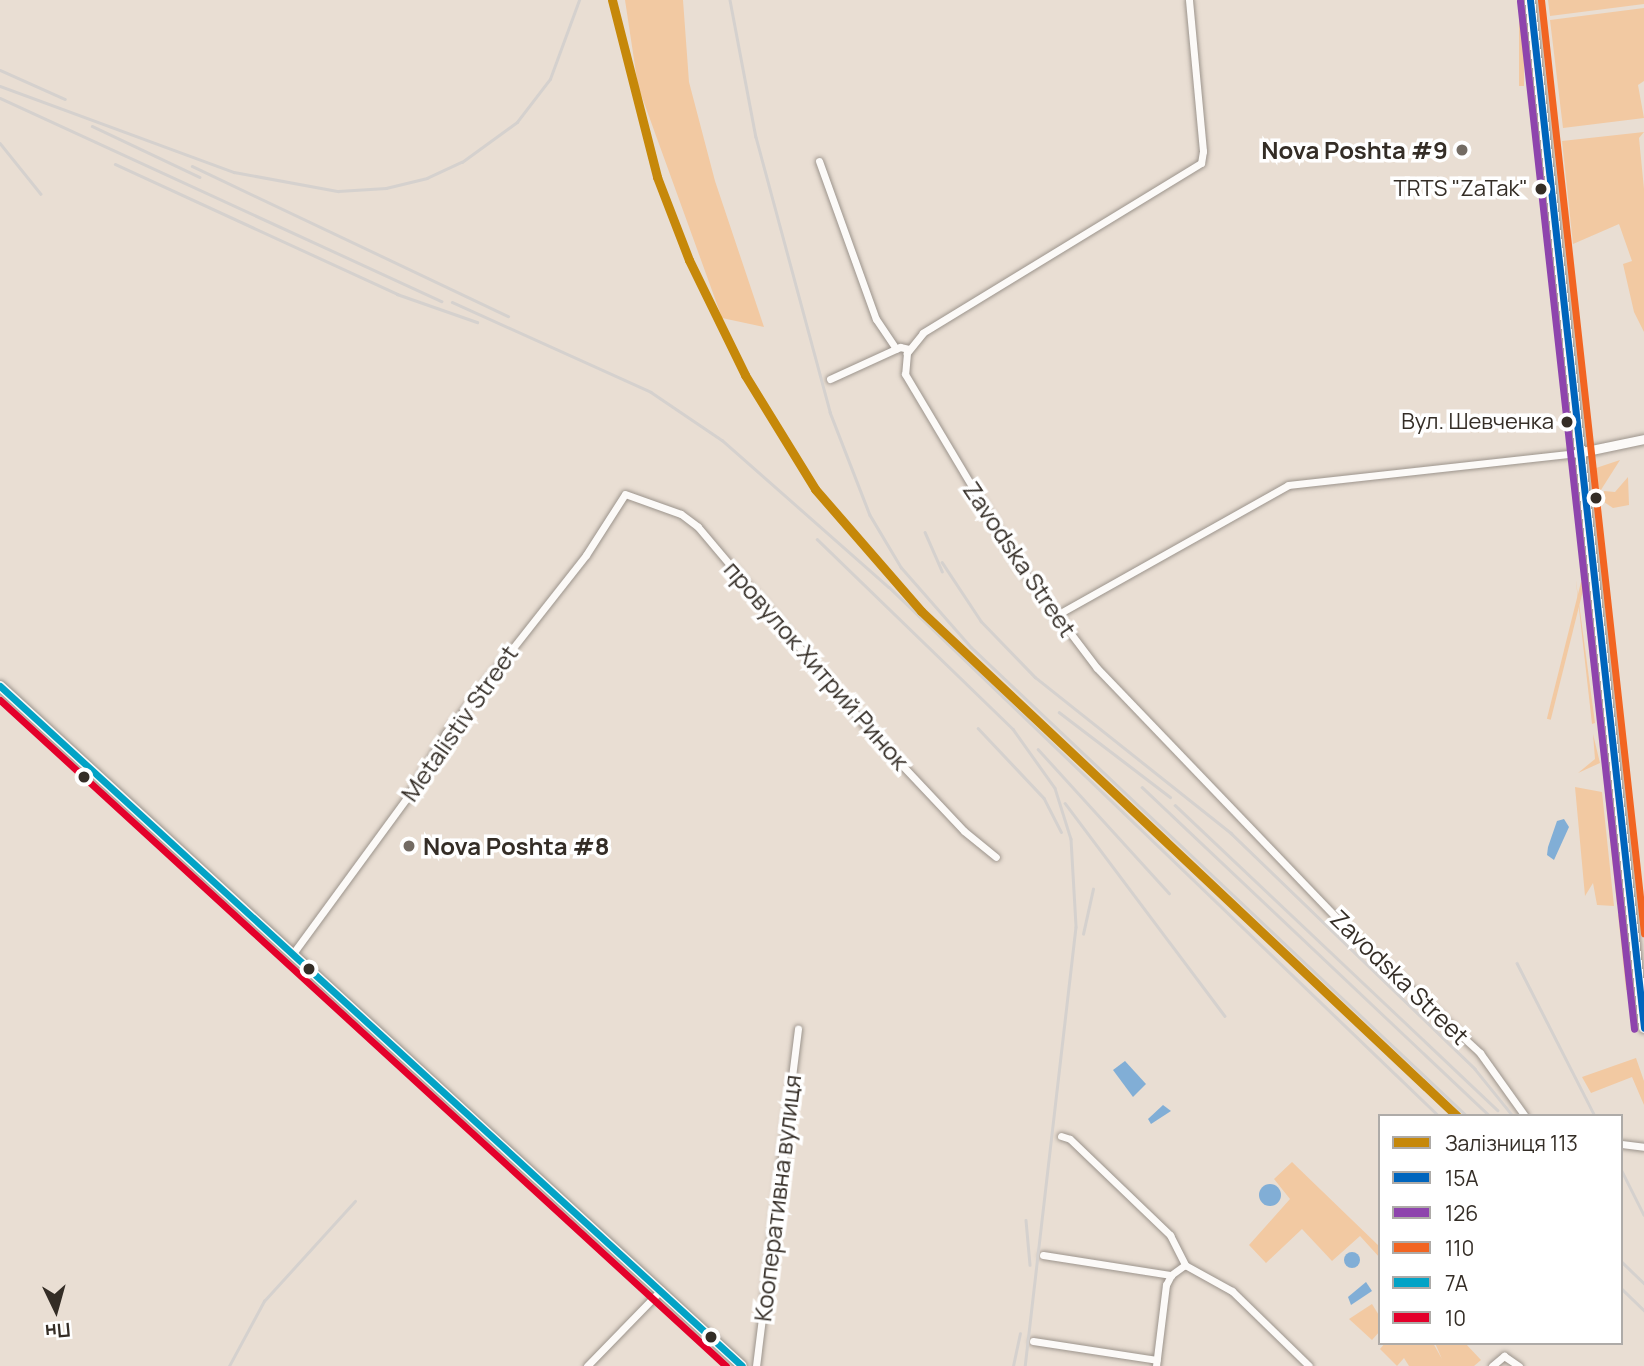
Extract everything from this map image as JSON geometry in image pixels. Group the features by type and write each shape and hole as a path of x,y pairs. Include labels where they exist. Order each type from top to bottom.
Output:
{"main road":[{"path":"1532,0 1644,1028"},
{"path":"1580,452 1644,995"},
{"path":"0,686 294,952 742,1366"}],"street":[{"path":"830,379 896,349 909,349 929,329 1201,163 1189,0"},
{"path":"819,161 876,319 896,349"},
{"name":"Zavodska Street","path":"909,349 904,370 912,388 1019,565 1055,616 1097,668 1362,943 1480,1053 1524,1114"},
{"path":"1055,616 1288,485 1580,452 1644,439"},
{"name":"провулок Хитрий Ринок","path":"625,495 681,514 698,527 867,728 964,831 996,857"},
{"name":"Metalistiv Street","path":"294,952 406,799 446,733 586,555 625,495"},
{"name":"Кооперативна вулиця","path":"755,1366 798,1030"},
{"path":"1060,1136 1070,1139 1170,1235 1185,1265 1232,1291 1309,1366"},
{"path":"1623,1143 1644,1147"},
{"path":"1043,1255 1171,1275 1185,1265"},
{"path":"1033,1341 1156,1363 1171,1275"},
{"path":"587,1366 660,1290"},
{"path":"1492,1366 1504,1356 1519,1366"}],"shaded area":[{"path":"625,0 683,0 689,82 715,181 764,327 722,318 638,86"},
{"path":"1519,0 1524,0 1524,86 1519,86"},
{"path":"1540,0 1551,69 1548,70 1547,64"},
{"path":"1548,0 1644,0 1644,4 1550,16"},
{"path":"1644,8 1644,81 1638,85 1644,118 1563,128 1550,20"},
{"path":"1644,132 1639,138 1644,189 1644,332 1634,312 1623,264 1632,261 1619,224 1573,244 1562,141"},
{"path":"1620,460 1599,493 1596,468"},
{"path":"1628,477 1629,505 1613,508 1604,502 1604,491 1615,492"},
{"path":"1604,579 1614,672 1604,605"},
{"path":"1576,582 1595,723 1592,724"},
{"path":"1581,582 1585,583 1551,720 1547,719"},
{"path":"1619,698 1632,821 1631,824 1616,703"},
{"path":"1593,734 1600,763 1578,773 1595,759"},
{"path":"1575,787 1602,792 1614,906 1597,905 1593,883 1585,896"},
{"path":"1605,794 1610,800 1622,900 1617,905"},
{"path":"1618,914 1624,919 1631,990 1626,990"},
{"path":"1636,1058 1644,1081 1644,1105 1632,1077 1591,1093 1582,1077"},
{"path":"1292,1162 1378,1245 1378,1256 1360,1236 1332,1261 1302,1229 1266,1263 1249,1245 1290,1199 1274,1179"},
{"path":"1372,1304 1378,1314 1378,1333 1372,1340 1349,1319"},
{"path":"1383,1345 1434,1345 1442,1359 1436,1345 1467,1345 1481,1360 1474,1366 1409,1366 1404,1358 1397,1366 1380,1349"}],"water":[{"path":"1564,819 1569,827 1554,860 1547,855 1548,847 1557,821"},
{"path":"1125,1061 1146,1084 1133,1097 1113,1070"},
{"path":"1163,1105 1171,1111 1151,1124 1148,1119"},
{"path":"1270,1184 1278,1187 1281,1195 1278,1203 1270,1206 1262,1203 1259,1195 1262,1187"},
{"path":"1349,1252 1355,1252 1360,1260 1358,1266 1349,1268 1344,1263 1344,1257"},
{"path":"1366,1282 1372,1291 1351,1305 1348,1297"}],"railway":[{"path":"0,86 234,172 338,191 386,188 427,178 462,162 517,122 550,79 579,0"},
{"path":"730,0 756,137 830,412 870,515 901,567 971,647 1465,1114"},
{"path":"0,70 65,99"},
{"path":"0,98 442,301"},
{"path":"92,126 200,177"},
{"path":"0,143 41,194"},
{"path":"115,164 397,294 477,322"},
{"path":"192,166 508,316"},
{"path":"452,302 651,392 722,440 889,587 1437,1114"},
{"path":"925,532 942,571"},
{"path":"817,539 1013,729 1055,788 1071,839 1076,927 1025,1366"},
{"path":"942,562 981,621 1035,677 1231,833 1475,1069 1511,1114"},
{"path":"1059,712 1170,797"},
{"path":"978,728 1044,798 1061,832"},
{"path":"1038,749 1169,893"},
{"path":"1142,787 1488,1114"},
{"path":"1065,803 1225,1016"},
{"path":"1175,805 1498,1110"},
{"path":"1083,934 1093,889"},
{"path":"1517,963 1594,1114"},
{"path":"1623,1173 1644,1215"},
{"path":"229,1366 264,1301 355,1201"},
{"path":"1026,1220 1030,1265"},
{"path":"1623,1263 1644,1283"},
{"path":"1623,1290 1644,1310"},
{"path":"1013,1366 1020,1334"}],"rail line":[{"name":"113","path":"612,0 657,177 689,260 745,375 815,489 921,611 1455,1114"}],"transit line":[{"name":"15A","path":"1530,0 1644,1028"},
{"name":"110","path":"1541,0 1644,933"},
{"name":"126","path":"1520,1 1634,1029"},
{"name":"7А","path":"0,686 742,1366"},
{"name":"10","path":"0,700 726,1366"}],"place":[{"name":"Nova Poshta #9","path":"1462,150"},
{"name":"TRTS \"ZaTak\"","path":"1541,189"},
{"name":"Вул. Шевченка","path":"1567,422"},
{"name":"Nova Poshta #8","path":"409,846"}]}
